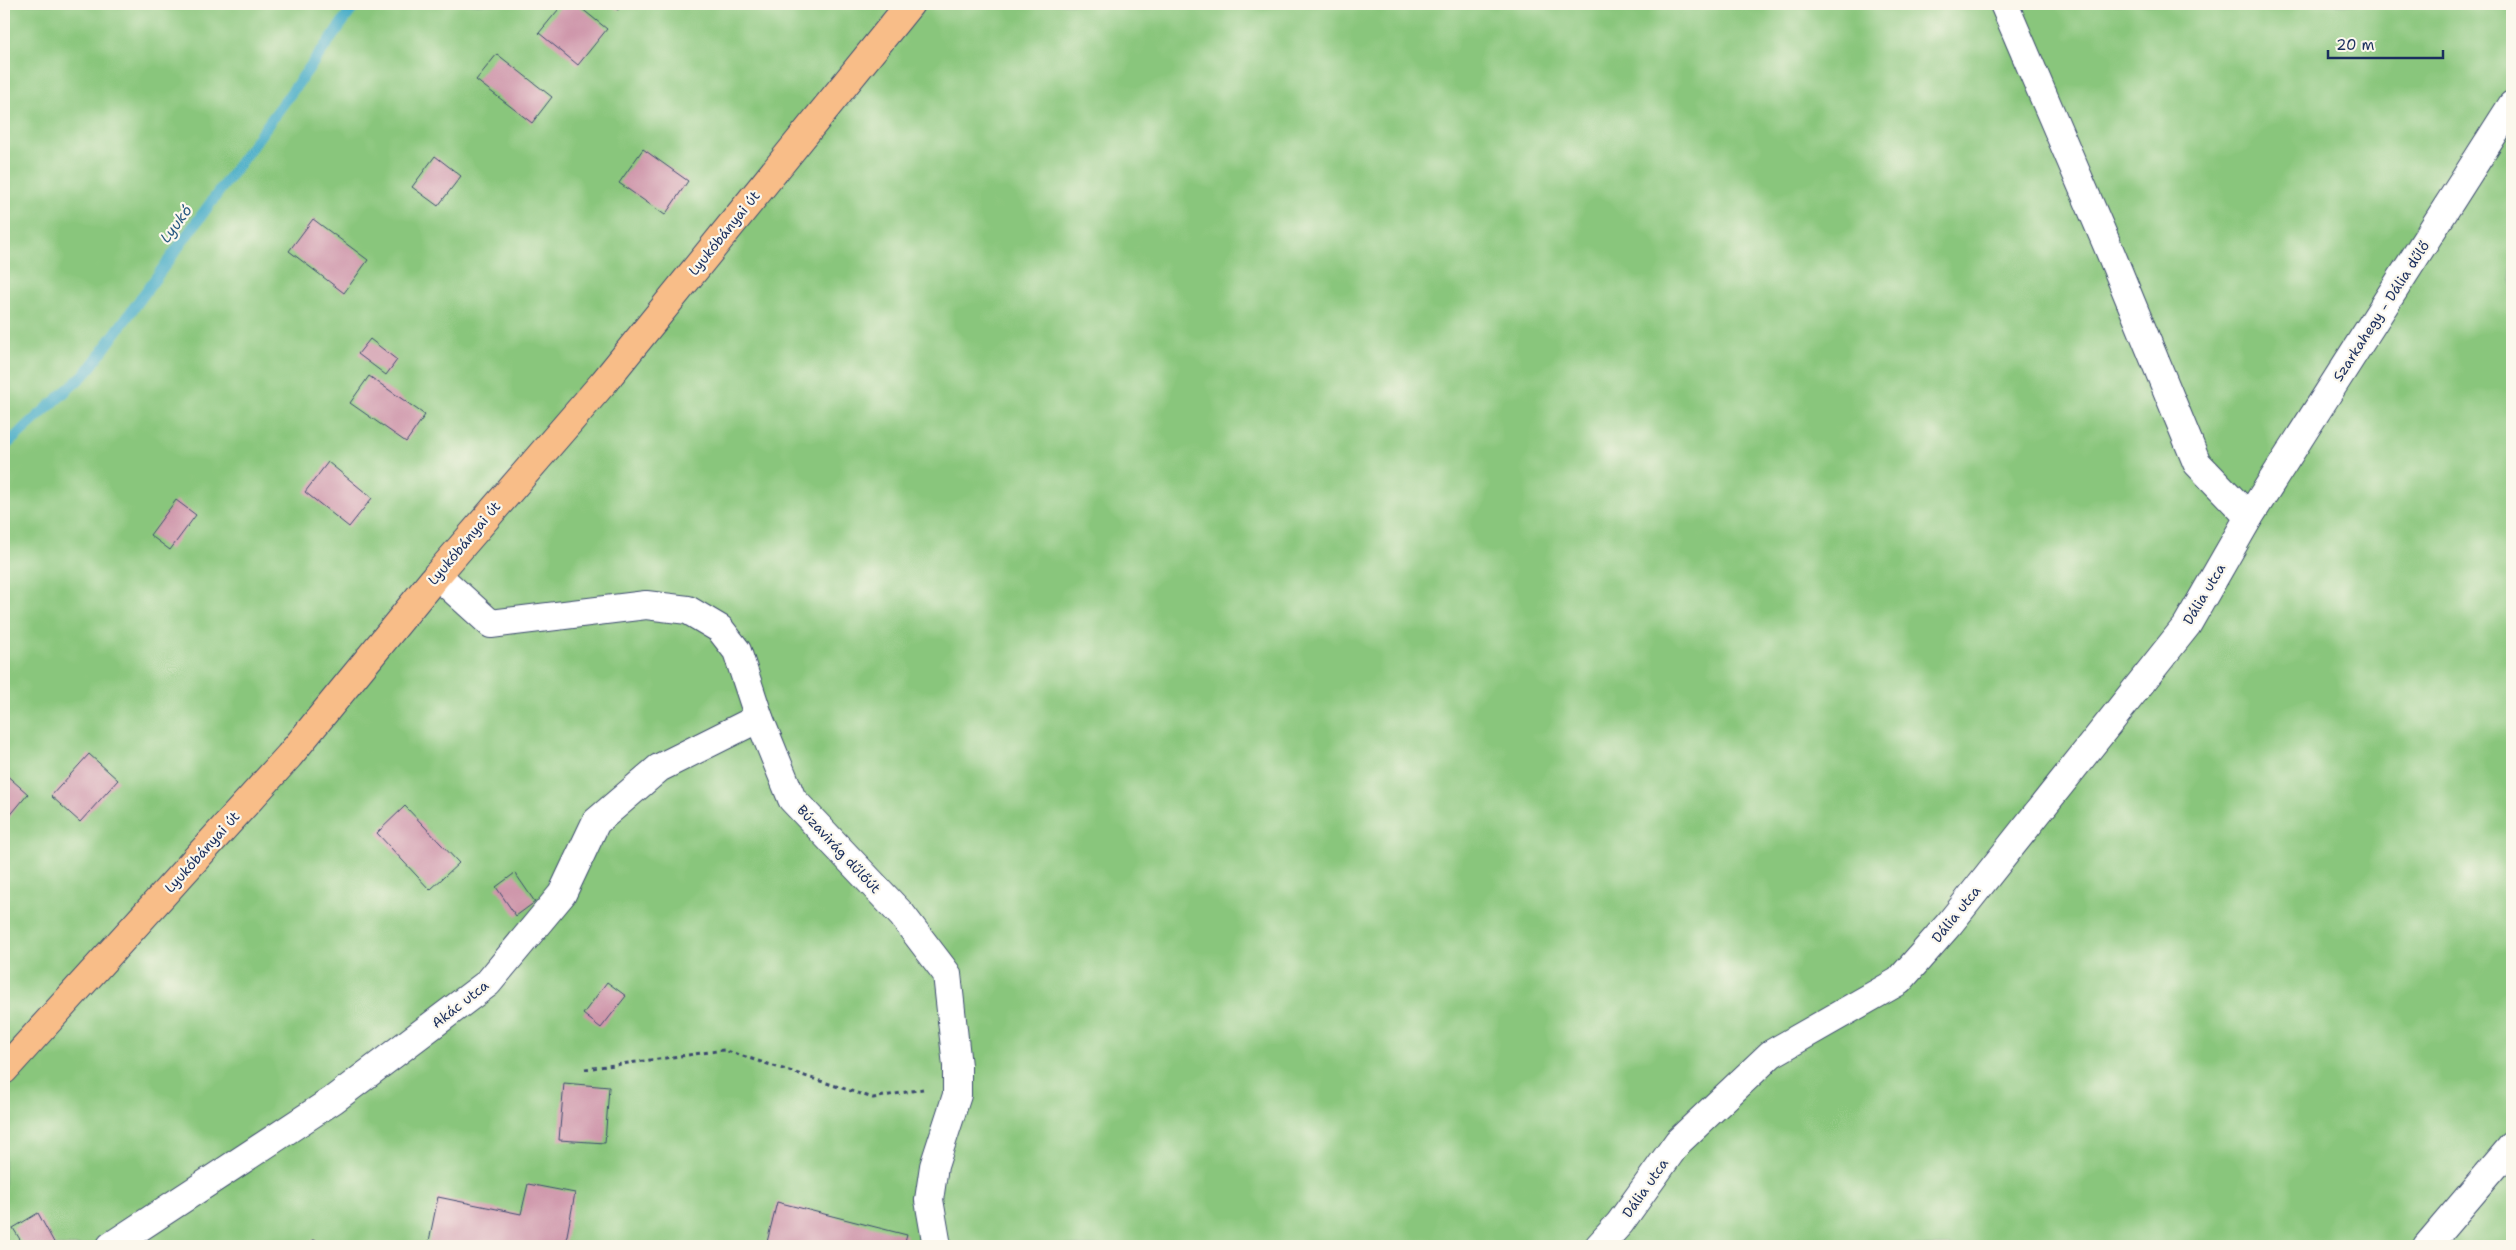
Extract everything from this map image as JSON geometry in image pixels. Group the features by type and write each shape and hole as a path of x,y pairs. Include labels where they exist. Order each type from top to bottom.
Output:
{"main road":[{"name":"Lyukóbányai út","path":"4,1070 289,756 437,575 604,382 910,4"}],"street":[{"path":"2004,4 2111,254 2197,463 2249,517"},
{"name":"Szarkahegy - Dália dűlő","path":"2249,517 2512,105"},
{"name":"Dália utca","path":"1599,1246 1620,1223 1678,1142 1771,1054 1899,981 1950,923 2187,625 2249,517"},
{"name":"Búzavirág dűlőút","path":"437,575 491,624 646,605 688,610 720,629 736,651 759,718 792,800 902,915 947,974 957,1066 957,1095 934,1166 928,1200 937,1246"},
{"name":"Akác utca","path":"111,1246 334,1100 488,983 562,894 596,822 659,768 759,718"},
{"path":"2427,1246 2512,1146"}],"path":[{"path":"585,1069 724,1050 873,1098 923,1090 957,1066"}],"green space":[{"path":"4,4 2512,4 2512,1246 4,1246"}],"building":[{"path":"563,4 576,4 607,29 578,65 539,33"},
{"path":"609,4 622,4 618,10"},
{"path":"497,54 552,97 532,123 476,80"},
{"path":"643,149 688,181 665,215 619,183"},
{"path":"435,156 461,176 438,206 412,187"},
{"path":"313,219 368,260 344,293 289,251"},
{"path":"370,339 397,360 386,375 358,354"},
{"path":"369,376 425,415 406,442 350,403"},
{"path":"328,462 372,498 349,527 305,492"},
{"path":"176,500 196,515 170,550 150,535"},
{"path":"89,754 118,780 80,822 51,796"},
{"path":"4,773 28,794 8,818 4,814"},
{"path":"405,806 459,863 430,890 377,833"},
{"path":"515,873 535,902 516,916 496,887"},
{"path":"607,982 626,996 601,1028 583,1014"},
{"path":"564,1083 609,1087 605,1143 559,1140"},
{"path":"528,1184 575,1193 565,1246 428,1246 438,1197 521,1214"},
{"path":"777,1202 907,1235 904,1246 766,1246"},
{"path":"38,1213 56,1246 24,1246 13,1228"},
{"path":"312,1240 343,1245 343,1246 311,1246"}],"waterway":[{"name":"Lyukó","path":"4,447 87,372 356,4"}]}
